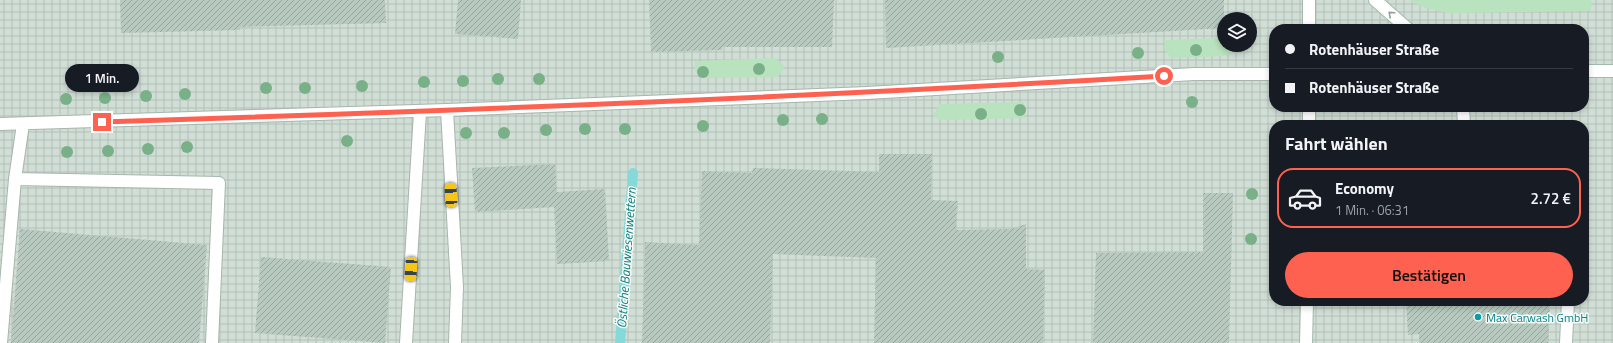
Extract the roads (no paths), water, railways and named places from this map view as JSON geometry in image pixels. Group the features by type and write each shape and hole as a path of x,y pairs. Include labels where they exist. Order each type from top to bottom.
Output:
{"street":[{"path":"1309,0 1309,24"},
{"path":"1375,0 1402,24"},
{"path":"1589,71 1613,71"},
{"path":"0,124 420,112 859,93 1194,74 1269,74"},
{"path":"447,110 457,287 455,343"},
{"path":"406,343 420,112"},
{"path":"1,343 15,179 23,124"},
{"path":"15,179 219,183 212,343"},
{"path":"1306,343 1307,306"},
{"path":"1566,343 1568,306"}],"waterway":[{"name":"Östliche Bauwiesenwettern","path":"620,343 633,173"}],"place":[{"name":"Max Carwash GmbH","path":"1478,317"}]}
